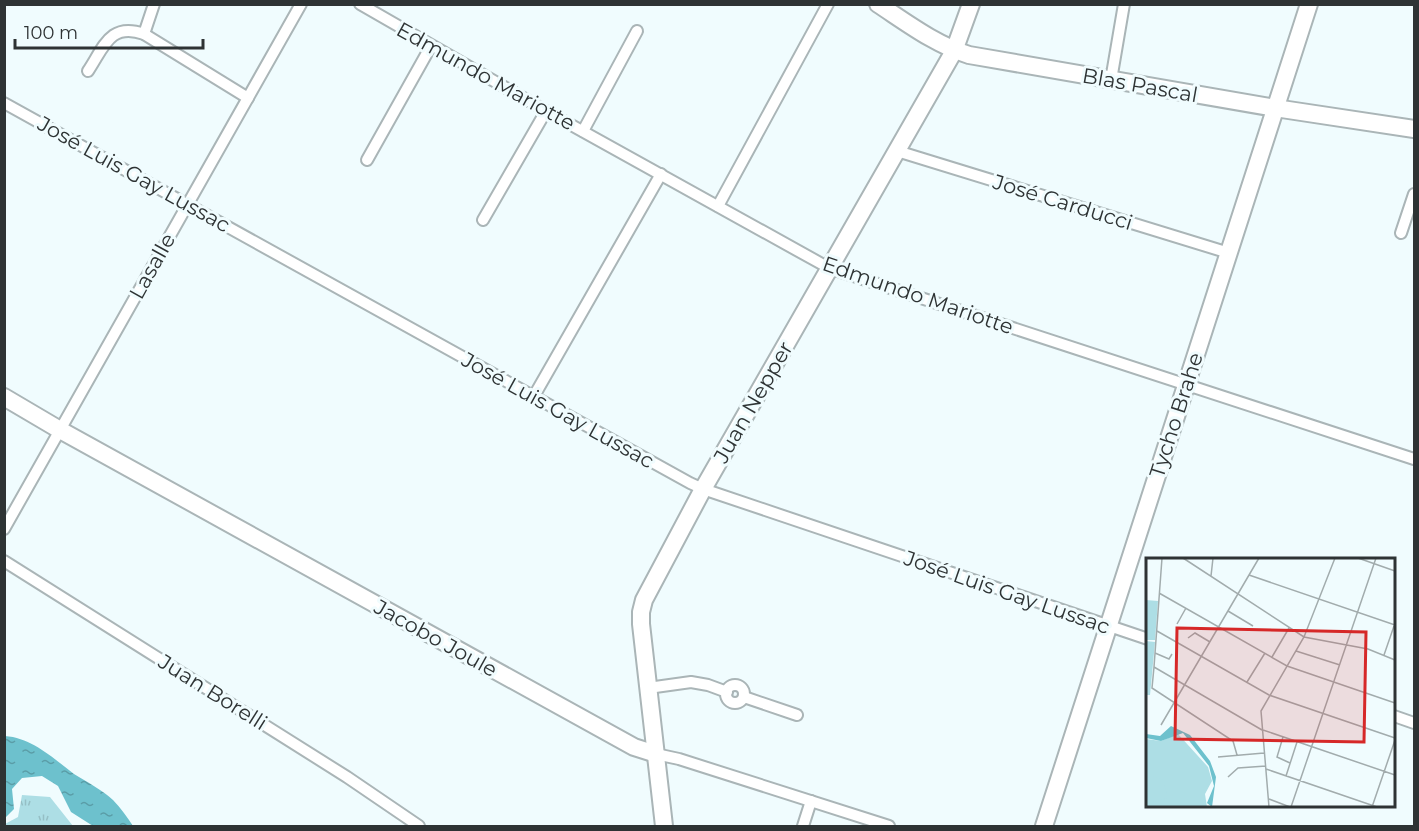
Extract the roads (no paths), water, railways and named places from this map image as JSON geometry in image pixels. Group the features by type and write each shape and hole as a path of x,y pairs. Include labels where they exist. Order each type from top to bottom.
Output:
{"main road":[{"name":"Blas Pascal","path":"878,4 939,44 954,51 978,57 1275,108 1414,129"},
{"name":"Juan Nepper","path":"663,826 641,624 644,600 703,489 954,51 971,4"},
{"name":"Tycho Brahe","path":"1044,826 1309,4"},
{"name":"Jacobo Joule","path":"4,398 634,747 656,754"}],"street":[{"path":"144,34 153,4"},
{"name":"Lasalle","path":"4,529 301,4"},
{"name":"Edmundo Mariotte","path":"360,4 546,111 830,268 1414,459"},
{"path":"718,206 828,4"},
{"path":"1111,80 1124,4"},
{"path":"88,72 110,38 117,32 133,30 144,34 249,98"},
{"path":"583,131 637,31"},
{"path":"367,160 431,46"},
{"name":"José Luis Gay Lussac","path":"4,103 690,483 1146,638"},
{"path":"483,220 546,111"},
{"name":"José Carducci","path":"897,150 1229,253"},
{"path":"534,396 661,174"},
{"path":"1401,233 1414,194"},
{"name":"Juan Borelli","path":"4,561 347,777 419,826"},
{"path":"648,688 691,682 708,685 727,692 726,696 730,702 738,703 744,697 797,715"},
{"path":"1395,716 1414,723"},
{"name":"Jacobo Joule","path":"656,754 679,759 889,826"},
{"path":"803,826 811,801"}],"water":[{"path":"5,736 24,741 50,755 113,800 133,826 93,826 71,812 58,786 42,776 22,778 12,789 14,809 5,818"}]}
